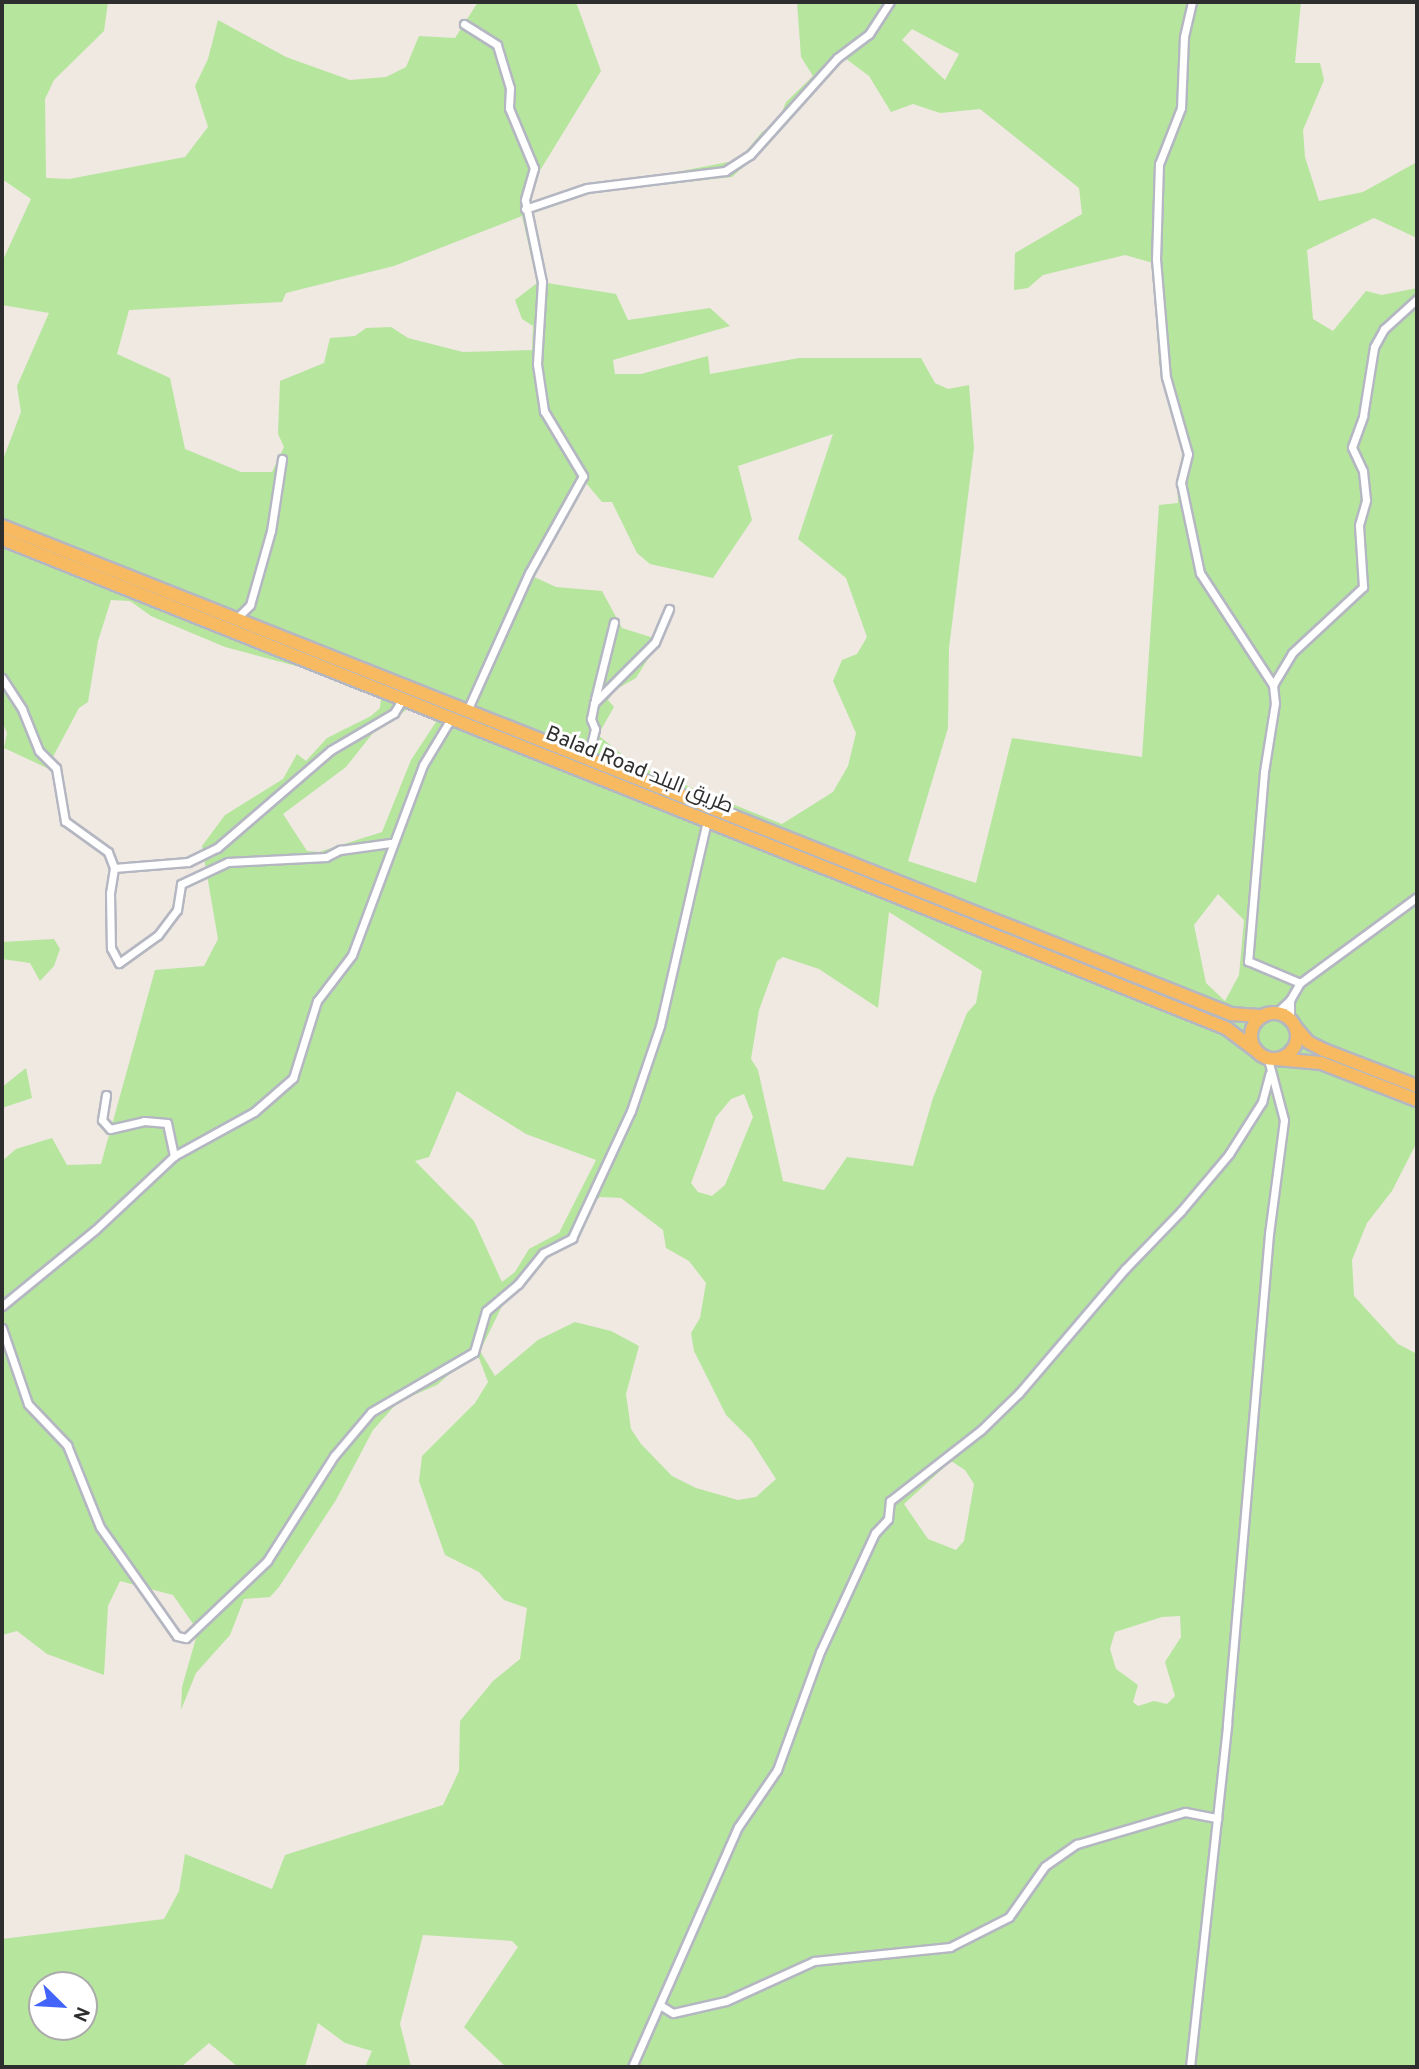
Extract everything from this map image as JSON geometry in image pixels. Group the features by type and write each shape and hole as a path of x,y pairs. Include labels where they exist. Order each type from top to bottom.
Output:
{"highway":[{"name":"Balad Road طريق البلد","path":"2,527 238,617 1231,1014 1269,1015"},
{"name":"Balad Road طريق البلد","path":"2,539 404,697 1226,1028 1255,1050"},
{"path":"1417,1086 1308,1042 1292,1022 1269,1015 1251,1035 1255,1050 1272,1059 1321,1063 1417,1100"},
{"path":"1272,1059 1295,1046 1292,1022"}],"street":[{"path":"525,209 587,188 610,189 726,171 750,155 837,58 869,34 890,2"},
{"path":"1192,2 1184,37 1181,108 1159,164 1156,259 1166,377 1188,454 1181,482 1200,573 1273,685 1275,703 1264,772 1248,961 1300,983"},
{"path":"464,24 497,45 504,63 509,108 534,168 525,209 542,282 537,364 544,411 583,476 529,573 468,709"},
{"path":"1273,685 1292,653 1363,587 1359,525 1366,500 1363,471 1352,447 1363,416 1374,347 1384,329 1417,299"},
{"path":"238,617 250,604 271,531 282,459"},
{"path":"594,703 655,642 669,609"},
{"path":"588,757 595,730 591,719 594,703 604,678 614,622"},
{"path":"2,678 22,709 39,751 56,768 65,821 108,852 114,868 111,948 119,963 158,935 177,910 181,884 228,862 326,857 340,850 391,843"},
{"path":"114,868 188,862 217,848 331,750 394,713 404,697"},
{"path":"2,1306 95,1230 174,1156 254,1112 293,1078 317,1001 352,955 391,843 423,765 453,717"},
{"path":"2,1328 28,1404 67,1445 100,1527 177,1636 186,1638 267,1561 334,1456 371,1412 474,1352 486,1311 519,1284 543,1253 572,1238 631,1111 660,1026 707,819"},
{"path":"1269,1015 1290,1000 1300,983 1417,897"},
{"path":"1290,1000 1292,1022"},
{"path":"632,2067 738,1827 777,1770 820,1652 876,1533 888,1519 890,1501 981,1430 1019,1393 1125,1269 1181,1211 1228,1154 1262,1102 1272,1059"},
{"path":"1190,2067 1217,1818 1242,1506 1284,1120 1270,1073"},
{"path":"106,1095 102,1120 110,1129 144,1121 167,1123 174,1156"},
{"path":"660,2005 673,2013 726,2001 814,1961 957,1944 1009,1917 1045,1866 1077,1844 1185,1812 1217,1818"}],"green space":[{"path":"2,2 108,2 104,31 54,80 45,99 46,178 69,179 185,157 208,127 195,86 208,59 218,20 286,57 350,80 386,77 406,67 419,36 455,38 478,2 576,2 601,71 536,177 530,204 584,185 613,184 739,160 762,132 778,122 786,102 813,76 801,57 797,2 1301,2 1295,63 1320,63 1324,80 1303,130 1305,157 1319,201 1363,192 1417,162 1417,238 1374,218 1307,250 1313,319 1333,331 1366,291 1382,295 1417,288 1417,1142 1392,1191 1367,1223 1352,1260 1354,1296 1398,1344 1417,1354 1417,2067 506,2067 464,2027 518,1947 512,1941 423,1935 400,2024 411,2067 365,2067 372,2051 345,2043 318,2023 305,2067 238,2067 209,2043 181,2067 2,2067 2,1939 164,1919 179,1891 185,1854 272,1889 285,1855 443,1805 459,1771 460,1721 493,1681 520,1659 527,1608 504,1600 479,1572 445,1555 419,1481 422,1456 475,1403 488,1382 479,1358 471,1355 437,1385 398,1402 373,1430 336,1500 279,1587 270,1597 244,1599 230,1635 196,1673 181,1710 182,1687 198,1631 173,1595 120,1581 108,1606 104,1675 47,1654 17,1631 2,1635 2,1161 16,1149 52,1138 67,1165 101,1164 155,970 204,966 218,939 202,846 225,815 283,779 297,754 306,761 327,738 371,716 380,708 381,698 318,672 225,647 151,616 130,601 111,600 98,641 88,702 79,708 47,768 4,748 7,733 2,721 2,462 21,412 17,386 49,313 2,305 2,262 31,199 2,179","holes":["912,29 959,54 945,80 902,40","845,58 869,76 891,112 913,104 940,113 980,109 1079,188 1082,214 1015,253 1014,290 1028,288 1043,275 1125,255 1153,263 1159,363 1184,453 1177,479 1178,503 1159,505 1142,757 1012,738 976,883 908,861 948,728 949,648 974,448 969,385 948,389 935,383 921,358 799,358 710,374 708,356 641,374 615,374 613,360 730,326 710,308 628,320 616,294 547,283 531,214 589,193 732,177 767,146","522,216 537,283 515,300 522,319 533,326 532,350 463,352 408,338 391,327 366,328 355,336 330,338 324,363 280,381 278,434 284,447 272,472 241,472 185,449 170,378 117,354 129,310 282,302 286,293 394,266","833,434 798,539 846,578 867,637 857,654 842,660 833,681 856,733 848,766 833,792 782,824 635,765 598,735 614,707 608,700 615,690 636,678 660,640 622,628 602,591 556,587 532,576 586,483 602,502 612,502 637,553 650,564 713,578 752,520 738,466","412,706 436,722 411,760 382,832 319,852 307,851 283,814 346,767 373,733","1218,894 1244,920 1239,975 1225,1001 1206,983 1194,925","889,912 982,971 976,1003 967,1013 933,1098 913,1166 847,1157 824,1190 783,1181 758,1070 751,1059 759,1010 777,961 783,957 819,969 878,1008","457,1091 526,1134 596,1160 559,1233 529,1249 515,1272 502,1282 474,1221 415,1161 429,1157","744,1094 753,1117 725,1185 712,1196 698,1192 691,1183 716,1117 731,1099","600,1197 621,1198 663,1230 666,1248 689,1261 706,1283 700,1318 691,1333 694,1351 726,1415 751,1440 776,1479 756,1497 738,1500 696,1488 672,1476 641,1444 631,1429 626,1394 639,1346 611,1331 575,1322 538,1340 495,1376 480,1351 504,1302 525,1286 545,1257 570,1246 591,1205","951,1461 965,1470 974,1484 964,1541 956,1550 928,1539 904,1504","1180,1616 1181,1637 1165,1662 1175,1696 1167,1704 1154,1701 1138,1706 1133,1702 1138,1685 1116,1669 1110,1649 1115,1632 1162,1617"]},
{"path":"54,939 60,949 54,966 40,981 30,963 2,959 2,942"},
{"path":"26,1068 32,1098 2,1108 2,1087"}]}
